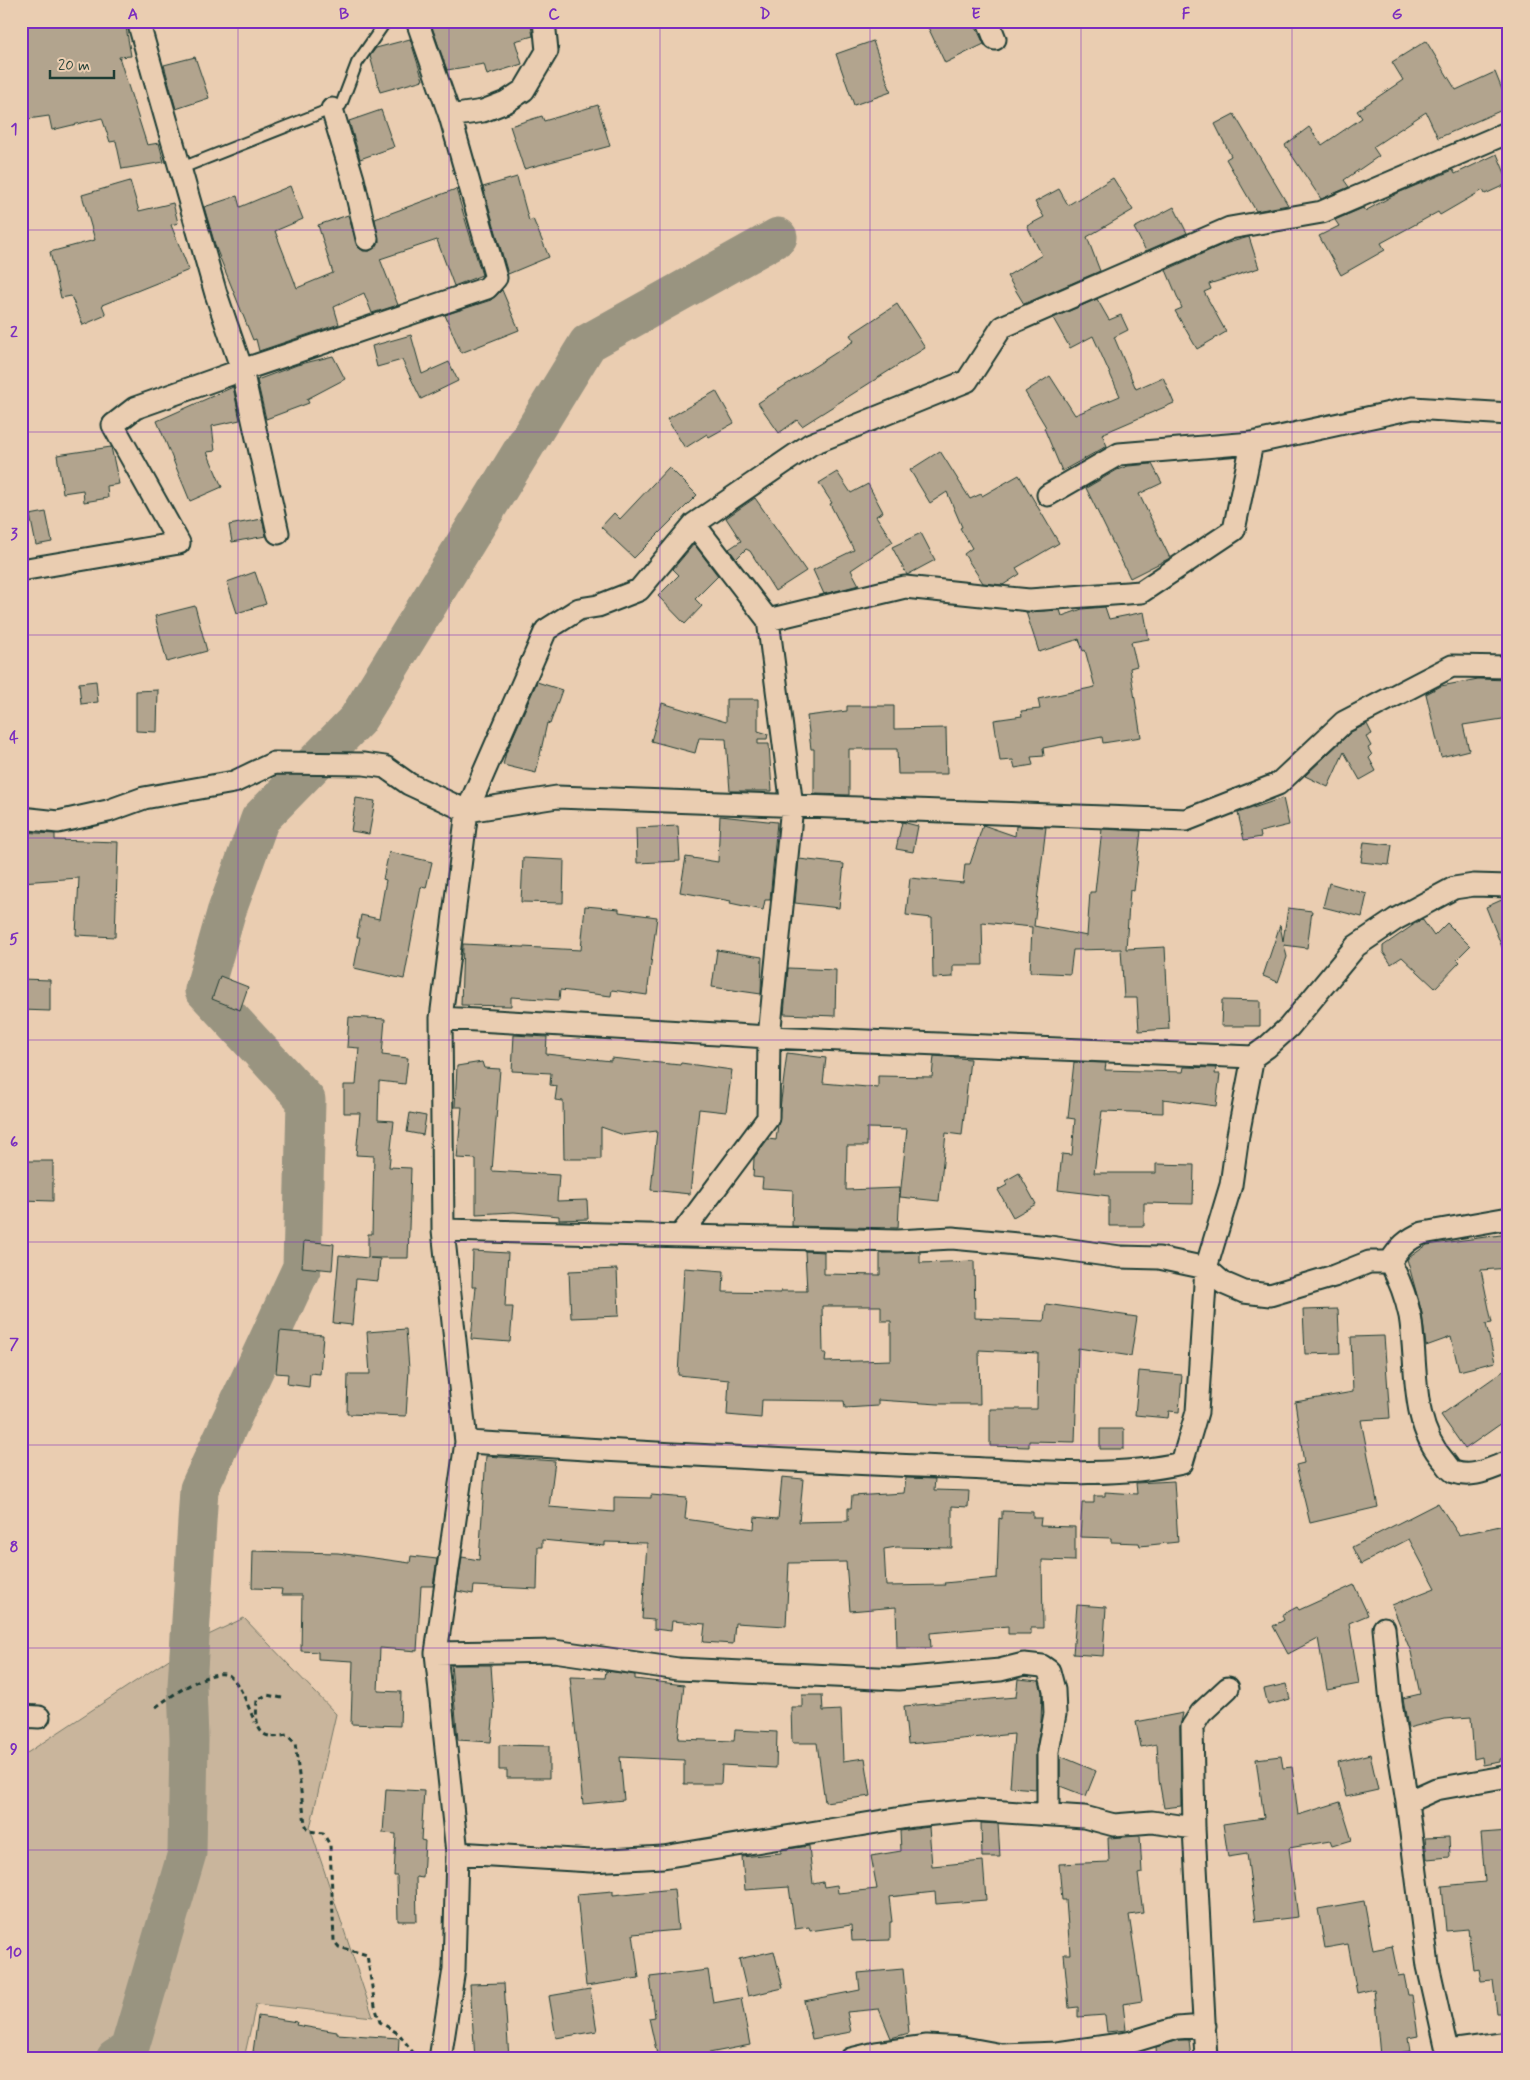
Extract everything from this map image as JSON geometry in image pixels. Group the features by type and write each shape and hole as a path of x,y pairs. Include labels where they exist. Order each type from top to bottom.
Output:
{"street":[{"path":"138,21 225,324 242,370 278,533"},
{"path":"21,570 179,543 113,425 135,408 487,288 496,278 450,116 417,21"},
{"path":"450,116 483,111 506,102 524,90 547,50 544,21"},
{"path":"332,109 353,179 366,239"},
{"path":"440,2059 454,1969 458,1853 436,1653 466,1442 444,1230 441,1018 467,811 546,630 579,609 598,606 639,590 694,524 811,444 967,381 1002,327 1230,228 1322,212 1509,132"},
{"path":"1048,494 1119,454 1252,443 1413,408 1509,414"},
{"path":"768,620 905,587 1029,600 1141,592 1234,530 1252,443"},
{"path":"680,1236 768,1118 770,1037 792,806 768,620 694,524"},
{"path":"21,818 58,822 108,810 144,798 234,782 274,763 364,764 385,767 409,784 467,811 557,797 1186,820 1278,784 1344,722 1452,666 1509,667"},
{"path":"441,1018 770,1037 1253,1057 1289,1027 1356,946 1396,919 1454,888 1474,885 1509,886"},
{"path":"466,1442 886,1465 1043,1471 1150,1470 1182,1463 1197,1412 1206,1268 1231,1185 1238,1135 1253,1057"},
{"path":"1390,1262 1405,1242 1423,1233 1509,1218"},
{"path":"444,1230 897,1241 952,1238 1050,1247 1120,1257 1159,1258 1206,1268 1223,1283 1244,1292 1270,1295 1334,1276 1369,1262 1390,1262"},
{"path":"1390,1262 1410,1315 1421,1412 1426,1430 1440,1457 1452,1471 1472,1475 1509,1462"},
{"path":"1384,1628 1391,1703 1407,1802 1428,1966 1449,2055 1509,2043"},
{"path":"436,1653 554,1651 678,1668 899,1679 1000,1670 1024,1664 1042,1666 1049,1671 1054,1690 1055,1714 1048,1751 1048,1814"},
{"path":"1206,2059 1194,1828 1192,1727 1201,1713 1228,1688"},
{"path":"1407,1802 1436,1789 1509,1776"},
{"path":"458,1853 592,1861 663,1857 914,1816 974,1810 1084,1817 1114,1825 1152,1822 1194,1828"},
{"path":"851,2059 876,2053 927,2046 964,2048 1002,2054 1057,2054 1128,2043 1177,2028 1205,2026"}],"lane":[{"path":"179,169 341,105 357,63 386,21"}],"path":[{"path":"156,1707 187,1686 222,1673 230,1676 239,1688 262,1732 273,1738 287,1735 295,1743 304,1824 309,1831 323,1833 330,1845 334,1940 339,1947 367,1955 375,2006 380,2022 400,2034 418,2059"},
{"path":"256,1722 257,1700 267,1696 282,1698"}],"shaded area":[{"path":"244,1618 336,1714 310,1828 373,2017 256,2004 245,2054 246,2059 21,2059 21,1757 198,1640"}],"building":[{"path":"21,21 125,21 131,56 119,57 147,145 159,143 164,162 122,169 116,141 110,142 102,118 52,130 49,116 21,120"},
{"path":"430,21 530,21 533,36 515,41 522,64 487,75 484,64 447,70"},
{"path":"925,21 973,21 984,44 945,63"},
{"path":"410,39 423,80 380,92 370,56 376,48"},
{"path":"873,41 891,92 854,105 836,54"},
{"path":"1426,41 1456,90 1495,72 1509,107 1438,138 1426,112 1373,147 1379,156 1344,180 1349,187 1321,199 1285,145 1309,127 1322,145 1362,118 1357,111 1403,80 1392,62"},
{"path":"195,57 209,98 176,109 164,65"},
{"path":"598,105 610,146 524,169 510,126 542,116 544,121"},
{"path":"381,110 394,147 360,159 349,121"},
{"path":"1234,114 1288,205 1256,211 1226,159 1231,156 1215,124"},
{"path":"1497,154 1509,183 1485,194 1483,190 1440,215 1438,212 1381,243 1385,250 1341,275 1319,236 1339,226 1335,220 1363,208 1365,211 1398,193 1453,170 1455,174"},
{"path":"517,177 529,221 533,219 549,257 508,274 483,187"},
{"path":"1113,178 1133,210 1087,237 1100,271 1024,304 1007,276 1042,255 1027,226 1044,217 1035,202 1059,189 1068,205"},
{"path":"130,181 139,211 173,203 178,223 171,225 189,270 102,305 106,315 83,325 71,296 61,298 50,252 95,240 82,195"},
{"path":"290,186 303,219 275,231 297,288 333,273 318,225 348,215 358,247 363,251 370,251 379,242 375,219 456,189 482,275 454,286 437,240 380,259 398,305 372,313 364,293 334,307 339,324 259,351 256,339 253,340 216,248 204,207 237,196 240,207"},
{"path":"1174,207 1187,233 1146,251 1134,228"},
{"path":"1249,237 1259,268 1209,284 1211,289 1204,292 1226,332 1197,349 1175,311 1182,308 1166,270 1224,244"},
{"path":"502,290 519,330 461,353 445,315 491,300"},
{"path":"1097,299 1109,320 1121,315 1128,330 1114,337 1136,389 1163,377 1174,403 1102,434 1107,446 1062,471 1044,428 1046,427 1025,392 1050,376 1075,415 1120,396 1093,336 1070,348 1053,318"},
{"path":"897,304 925,348 802,426 797,420 779,433 758,403 854,341 850,335"},
{"path":"411,335 422,374 449,362 458,381 421,399 402,360 377,367 372,346"},
{"path":"333,356 345,379 307,399 309,403 266,419 257,380 297,365"},
{"path":"233,387 240,420 212,426 215,451 207,452 222,487 190,501 157,421"},
{"path":"716,391 734,423 709,437 707,434 685,448 667,419"},
{"path":"111,447 119,484 107,486 108,498 84,502 83,490 63,493 57,455"},
{"path":"940,451 970,499 981,494 982,496 1019,475 1059,543 1016,568 1020,574 1003,585 983,583 964,554 972,548 960,528 962,527 947,492 930,503 910,470"},
{"path":"1152,464 1162,483 1139,494 1170,558 1130,578 1086,488 1117,470 1128,466"},
{"path":"669,467 697,495 634,558 601,527 614,513 620,519"},
{"path":"837,472 851,493 868,484 883,512 876,516 893,542 851,570 859,585 824,594 813,570 854,550 830,504 832,503 819,483"},
{"path":"755,498 806,571 775,591 750,551 746,549 736,559 729,549 741,541 726,518"},
{"path":"46,512 52,542 36,545 30,515"},
{"path":"262,519 266,536 232,542 229,525"},
{"path":"921,533 935,560 907,575 892,547"},
{"path":"694,544 718,576 695,599 702,606 685,624 658,596 679,575 673,569"},
{"path":"255,572 266,604 237,613 227,582"},
{"path":"195,606 207,651 167,662 155,616"},
{"path":"1105,607 1109,619 1144,612 1149,639 1131,642 1137,666 1130,668 1141,737 1103,743 1102,737 1043,748 1044,756 1031,757 1033,765 1015,768 1013,760 1000,761 994,720 1022,716 1021,711 1040,709 1038,699 1095,687 1085,650 1083,651 1079,639 1039,652 1026,612 1060,610 1062,616 1082,609"},
{"path":"1478,679 1509,680 1509,718 1463,725 1469,750 1441,757 1426,694 1441,686"},
{"path":"96,681 98,702 81,704 79,683"},
{"path":"537,682 562,690 550,724 547,723 536,773 503,765 506,753"},
{"path":"158,690 157,732 136,731 136,691"},
{"path":"726,699 758,699 758,731 768,734 767,739 758,739 758,744 769,744 772,791 730,791 726,739 699,738 695,753 651,741 662,703 726,722"},
{"path":"847,706 894,706 894,729 946,728 947,774 898,774 897,749 849,749 849,795 814,794 814,749 811,749 807,716 847,711"},
{"path":"1367,724 1372,734 1366,737 1371,746 1368,748 1372,755 1369,758 1376,771 1360,780 1344,752 1328,787 1305,776 1351,732"},
{"path":"356,798 375,801 369,834 351,831"},
{"path":"1283,798 1289,825 1260,832 1261,837 1244,840 1238,813"},
{"path":"720,816 777,822 770,900 765,900 763,910 730,903 731,901 680,892 686,857 718,862"},
{"path":"902,822 918,826 913,852 896,849"},
{"path":"983,825 1015,836 1016,826 1046,827 1034,926 1087,936 1090,892 1095,892 1102,829 1141,831 1134,891 1130,890 1126,949 1165,947 1169,1029 1139,1031 1137,998 1124,998 1121,949 1073,950 1070,974 1030,972 1032,927 982,922 983,965 953,965 953,977 933,978 932,918 906,915 910,878 963,883 965,864 970,864"},
{"path":"678,826 680,861 637,863 636,828"},
{"path":"21,832 55,834 55,840 118,842 115,937 76,935 79,878 21,882"},
{"path":"1364,842 1392,845 1389,865 1361,862"},
{"path":"389,852 432,862 426,888 421,887 404,979 354,968 360,937 357,937 361,915 379,919 386,880 383,879"},
{"path":"523,858 564,860 563,903 521,902"},
{"path":"799,859 844,864 839,908 795,903"},
{"path":"1329,883 1367,894 1362,917 1323,907"},
{"path":"1509,898 1508,962 1486,907"},
{"path":"585,906 619,909 619,912 657,917 647,995 612,990 611,996 560,990 559,1000 511,997 511,1006 461,1005 463,944 581,950"},
{"path":"1288,908 1312,911 1307,948 1284,945 1287,957 1278,982 1263,976 1280,925 1283,941"},
{"path":"1422,919 1434,936 1447,923 1470,946 1457,959 1460,962 1435,988 1402,957 1391,964 1383,952 1383,946"},
{"path":"717,950 762,957 761,994 712,987"},
{"path":"788,968 836,970 835,1016 784,1014"},
{"path":"220,976 248,987 240,1010 212,999"},
{"path":"21,979 50,980 50,1011 21,1010"},
{"path":"1222,1000 1260,1001 1260,1026 1221,1026"},
{"path":"349,1017 385,1019 382,1055 408,1058 405,1084 379,1081 378,1120 394,1121 389,1167 411,1168 408,1258 370,1258 380,1259 378,1281 356,1279 352,1325 333,1323 339,1255 368,1258 368,1234 372,1234 374,1156 356,1155 360,1113 344,1113 344,1085 356,1085 359,1048 347,1047"},
{"path":"514,1035 547,1037 546,1054 611,1061 611,1058 680,1065 681,1063 732,1070 726,1112 699,1109 690,1194 651,1190 657,1131 624,1135 601,1127 601,1159 564,1159 563,1101 555,1100 557,1086 550,1085 551,1073 512,1071"},
{"path":"787,1053 826,1058 823,1083 878,1088 878,1076 932,1077 934,1056 970,1059 962,1135 946,1133 939,1201 900,1197 907,1129 867,1128 867,1146 847,1146 846,1190 900,1188 898,1228 792,1226 793,1190 762,1188 763,1178 753,1177 754,1158 768,1139 776,1140"},
{"path":"482,1062 484,1068 500,1069 492,1171 559,1175 557,1201 587,1200 588,1219 559,1220 559,1216 514,1212 476,1214 476,1159 457,1158 462,1107 455,1107 457,1066"},
{"path":"1074,1062 1106,1063 1105,1070 1183,1072 1184,1067 1216,1068 1215,1074 1220,1074 1216,1106 1163,1099 1163,1113 1102,1111 1094,1173 1156,1173 1156,1164 1194,1165 1193,1204 1144,1203 1144,1226 1109,1226 1109,1196 1058,1190 1062,1154 1072,1155 1075,1119 1068,1118"},
{"path":"410,1113 426,1116 423,1135 407,1132"},
{"path":"21,1161 53,1161 53,1201 21,1200"},
{"path":"1019,1173 1036,1204 1013,1217 998,1190 1007,1185 1005,1181"},
{"path":"1508,1234 1509,1268 1481,1270 1492,1323 1486,1324 1495,1362 1459,1371 1451,1337 1426,1346 1422,1313 1407,1259 1427,1245"},
{"path":"304,1241 334,1244 332,1270 302,1267"},
{"path":"473,1251 508,1253 505,1307 513,1307 510,1342 471,1339 476,1287 472,1287"},
{"path":"805,1251 824,1252 824,1274 880,1275 880,1253 920,1252 920,1263 974,1261 975,1318 1044,1321 1046,1304 1137,1317 1131,1356 1078,1348 1075,1442 1029,1441 1029,1447 990,1446 990,1409 1037,1409 1038,1353 979,1350 980,1404 938,1404 878,1400 878,1406 845,1408 844,1401 762,1400 761,1418 727,1415 729,1380 678,1375 684,1268 724,1271 723,1292 781,1293 781,1291 807,1291","holes":["822,1306 881,1306 881,1321 891,1321 891,1360 825,1362 826,1353 823,1353"]},
{"path":"617,1269 619,1316 571,1318 569,1271"},
{"path":"1338,1309 1340,1353 1305,1354 1303,1310"},
{"path":"406,1329 409,1369 406,1416 347,1414 348,1374 370,1374 367,1332"},
{"path":"280,1331 323,1335 320,1374 310,1373 309,1387 287,1384 288,1374 276,1373"},
{"path":"1384,1336 1390,1418 1361,1420 1378,1507 1310,1523 1296,1465 1304,1463 1295,1402 1353,1392 1351,1337"},
{"path":"1509,1367 1509,1418 1465,1449 1441,1415"},
{"path":"1139,1371 1182,1375 1179,1412 1169,1411 1168,1418 1135,1415"},
{"path":"1100,1429 1124,1429 1124,1449 1100,1449"},
{"path":"486,1456 555,1461 549,1507 614,1512 614,1497 651,1498 651,1495 687,1498 685,1519 754,1529 755,1517 778,1519 782,1477 803,1479 799,1522 848,1521 848,1508 851,1508 852,1496 904,1493 906,1478 935,1479 934,1490 969,1491 968,1507 952,1506 952,1548 897,1547 884,1549 886,1586 945,1585 944,1583 997,1578 999,1518 1002,1519 1002,1511 1033,1512 1033,1518 1041,1518 1040,1526 1075,1527 1075,1561 1042,1560 1043,1628 1031,1628 1031,1634 1008,1634 1008,1626 930,1633 931,1648 897,1648 896,1607 850,1611 846,1562 789,1563 786,1626 735,1623 733,1644 703,1642 705,1624 672,1621 671,1631 654,1629 654,1620 642,1619 647,1543 605,1542 605,1546 542,1540 542,1547 538,1547 537,1589 474,1586 473,1594 457,1591 462,1557 479,1560"},
{"path":"1174,1481 1178,1542 1140,1546 1139,1543 1111,1542 1111,1538 1080,1537 1082,1503 1094,1503 1094,1496 1105,1496 1105,1492 1137,1494 1136,1483"},
{"path":"1438,1503 1459,1535 1509,1524 1509,1758 1500,1759 1500,1762 1483,1765 1482,1757 1474,1759 1471,1717 1444,1719 1408,1728 1403,1698 1420,1694 1411,1652 1392,1605 1435,1588 1409,1539 1361,1564 1352,1547"},
{"path":"253,1551 338,1553 410,1563 411,1556 437,1559 433,1586 421,1586 417,1651 380,1648 378,1691 401,1692 400,1726 351,1724 353,1661 318,1659 318,1652 301,1651 302,1595 281,1595 282,1589 252,1588"},
{"path":"1354,1585 1368,1615 1349,1623 1359,1684 1327,1690 1318,1638 1288,1654 1273,1626 1284,1620 1282,1615 1297,1607 1299,1610"},
{"path":"1077,1605 1106,1607 1103,1656 1073,1654"},
{"path":"451,1665 491,1665 494,1710 491,1742 458,1740"},
{"path":"606,1671 635,1675 635,1679 684,1685 678,1739 734,1741 735,1730 777,1732 776,1768 722,1765 721,1784 684,1784 684,1760 620,1757 624,1800 583,1804 570,1677 605,1678"},
{"path":"1018,1679 1039,1681 1042,1692 1041,1723 1036,1751 1036,1789 1010,1787 1014,1734 908,1744 904,1706 1016,1697"},
{"path":"1286,1684 1290,1699 1268,1705 1264,1689"},
{"path":"802,1695 822,1695 823,1711 841,1710 843,1761 865,1758 871,1796 825,1802 817,1743 792,1743 791,1707 802,1707"},
{"path":"1183,1713 1180,1727 1181,1806 1164,1808 1159,1780 1157,1744 1141,1747 1136,1722"},
{"path":"499,1745 549,1746 549,1778 507,1778 507,1770 499,1770"},
{"path":"1370,1754 1378,1790 1346,1797 1338,1762"},
{"path":"1060,1756 1096,1771 1086,1796 1060,1786"},
{"path":"1281,1756 1283,1768 1292,1767 1298,1815 1340,1802 1352,1840 1332,1846 1330,1841 1289,1848 1298,1917 1256,1922 1247,1854 1228,1857 1223,1824 1264,1818 1256,1759"},
{"path":"386,1789 424,1791 421,1840 425,1841 423,1878 416,1877 417,1921 398,1921 397,1876 394,1876 396,1834 383,1833"},
{"path":"981,1823 998,1824 1000,1857 982,1857"},
{"path":"929,1827 932,1866 983,1861 986,1900 936,1904 935,1892 889,1897 892,1922 890,1922 890,1940 852,1941 851,1925 810,1931 809,1927 795,1929 789,1887 745,1890 742,1857 781,1853 781,1850 809,1846 813,1884 823,1882 824,1887 837,1885 838,1893 877,1889 871,1856 901,1851 900,1831"},
{"path":"1509,1831 1509,2013 1497,2013 1493,1980 1481,1981 1479,1969 1473,1970 1468,1929 1446,1931 1442,1886 1485,1882 1481,1833"},
{"path":"1140,1836 1142,1873 1138,1874 1143,1913 1129,1915 1142,2001 1123,2004 1126,2030 1107,2032 1105,2015 1078,2017 1078,2007 1069,2008 1064,1954 1070,1954 1066,1900 1062,1900 1059,1864 1109,1862 1108,1838"},
{"path":"1449,1837 1450,1857 1427,1859 1425,1838"},
{"path":"674,1889 678,1930 633,1934 639,1978 586,1986 577,1894 613,1891 613,1895"},
{"path":"1364,1901 1373,1950 1392,1946 1398,1976 1404,1975 1408,1995 1412,1995 1418,2036 1408,2038 1410,2051 1380,2056 1374,1989 1357,1993 1348,1944 1325,1948 1318,1909"},
{"path":"774,1951 783,1988 748,1996 739,1959"},
{"path":"903,1969 909,2033 891,2038 879,2009 847,2012 851,2032 812,2039 804,2001 860,1990 858,1973"},
{"path":"708,1970 713,2003 741,1998 750,2045 694,2056 658,2059 649,2018 655,2017 650,1977"},
{"path":"504,1983 509,2059 475,2059 470,1984"},
{"path":"590,1989 597,2031 556,2038 549,1996"},
{"path":"258,2016 297,2022 296,2025 337,2032 337,2034 399,2038 398,2059 299,2059 253,2052"},
{"path":"1179,2040 1189,2040 1191,2059 1157,2059 1156,2047"}],"waterway":[{"path":"115,2059 129,2050 187,1853 189,1739 187,1686 199,1489 302,1267 306,1100 204,990 226,913 260,819 357,720 588,343 778,237"}]}
